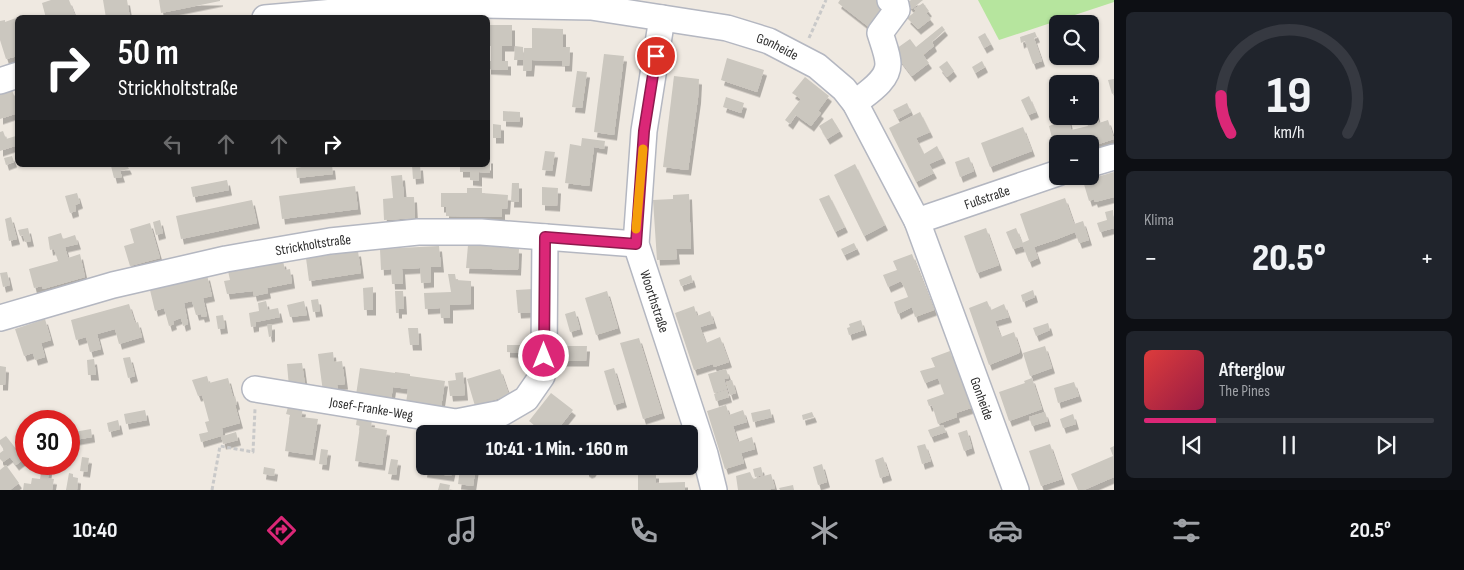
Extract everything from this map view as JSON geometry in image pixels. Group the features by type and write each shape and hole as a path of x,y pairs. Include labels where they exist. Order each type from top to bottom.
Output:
{"street":[{"path":"855,103 879,83 887,72 888,63 880,33 897,10 896,5 890,0"},
{"name":"Gonheide","path":"300,15 426,4 591,7 727,28 769,41 817,66 831,77 855,103 889,164 917,221 1016,490"},
{"name":"Woorthstraße","path":"669,19 644,131 636,244 705,454 714,490"},
{"path":"0,81 15,76"},
{"path":"1099,161 1114,156"},
{"name":"Fußstraße","path":"917,221 1049,176"},
{"name":"Strickholtstraße","path":"0,318 114,285 226,259 330,241 418,232 481,232 636,244"},
{"name":"Josef-Franke-Weg","path":"255,389 456,422 502,413 526,399 542,376 544,356 545,237"}],"path":[{"path":"801,57 826,0"},
{"path":"212,490 220,446 253,452 255,389"}],"green space":[{"path":"978,0 1114,0 1114,2 1075,15 1049,15 1049,23 999,40"}],"building":[{"path":"51,0 69,0 75,15 45,15 42,3"},
{"path":"103,0 127,0 130,15 106,15"},
{"path":"159,0 220,0 220,1 161,13"},
{"path":"840,0 876,0 890,10 874,31 838,3"},
{"path":"911,0 923,0 912,9 907,3"},
{"path":"923,3 929,11 926,13 931,19 918,29 907,18 916,11 914,9"},
{"path":"15,18 15,57 6,59 0,40 0,21 5,20 5,22"},
{"path":"490,25 512,25 512,46 502,46 502,61 508,61 508,70 490,69"},
{"path":"942,26 945,30 932,42 934,46 923,55 929,63 912,76 893,51 910,39 916,47"},
{"path":"532,28 563,29 563,47 570,47 569,66 562,66 562,61 532,60 531,71 523,71 524,48 532,48"},
{"path":"1035,32 1037,37 1034,38 1042,61 1033,64 1025,41 1021,43 1020,37"},
{"path":"985,33 991,44 984,48 978,37"},
{"path":"515,46 523,47 523,60 514,60"},
{"path":"604,54 624,56 614,135 594,132"},
{"path":"727,58 764,70 757,92 721,80"},
{"path":"947,61 954,71 947,77 939,67"},
{"path":"982,61 985,67 975,73 972,67"},
{"path":"577,71 587,72 582,108 572,107"},
{"path":"674,76 699,79 688,170 663,167"},
{"path":"805,77 829,96 818,111 821,113 811,126 796,115 790,124 785,120 801,99 792,93"},
{"path":"1114,79 1114,93 1112,94 1108,80"},
{"path":"12,90 15,98 15,114 0,119 0,94"},
{"path":"1029,96 1036,112 1028,115 1021,100"},
{"path":"726,97 744,103 741,113 723,107"},
{"path":"907,103 911,112 898,119 893,110"},
{"path":"503,111 520,112 519,122 503,121"},
{"path":"920,112 930,132 916,138 924,154 937,146 943,158 929,164 934,173 916,182 889,128"},
{"path":"832,118 840,131 827,139 819,126"},
{"path":"1108,120 1114,139 1099,144 1099,135 1051,135 1049,126 1070,125 1071,130 1099,125 1099,123"},
{"path":"493,124 501,125 501,138 493,138"},
{"path":"1023,127 1032,151 990,167 981,143"},
{"path":"3,131 6,139 15,136 15,146 0,151 0,132"},
{"path":"582,138 605,141 604,149 594,147 589,186 565,183 570,144 581,146"},
{"path":"545,151 555,152 552,171 542,170"},
{"path":"12,156 14,162 6,165 4,158"},
{"path":"969,157 974,171 960,177 955,162"},
{"path":"855,164 885,225 864,236 834,175"},
{"path":"111,167 128,167 129,169 120,171 122,177 114,178"},
{"path":"332,167 333,174 297,178 296,168"},
{"path":"412,167 420,167 421,178 413,179"},
{"path":"460,167 490,167 490,173 479,172 479,181 470,180 470,172 460,172"},
{"path":"1114,172 1114,197 1095,202 1094,199 1089,201 1084,185 1099,185 1099,176"},
{"path":"402,175 404,197 414,197 415,218 384,220 383,199 393,198 391,176"},
{"path":"227,180 229,190 193,197 191,187"},
{"path":"512,183 519,183 519,202 511,202"},
{"path":"355,186 358,209 282,219 279,196"},
{"path":"542,187 558,188 557,206 542,205"},
{"path":"467,188 482,188 482,193 508,195 507,209 502,209 502,217 446,216 446,207 441,207 441,193 467,193"},
{"path":"77,193 80,203 75,205 76,211 70,213 65,196"},
{"path":"689,194 691,249 676,249 677,259 657,260 653,200 673,199 673,195"},
{"path":"829,195 845,227 835,232 819,199"},
{"path":"1065,198 1074,224 1083,221 1089,240 1079,243 1075,232 1034,247 1038,258 1029,262 1023,246 1013,249 1006,232 1016,228 1022,243 1029,240 1020,214"},
{"path":"252,200 257,223 181,239 176,216"},
{"path":"1113,210 1114,228 1100,232 1097,223 1107,220 1105,212"},
{"path":"11,217 17,239 9,241 5,219"},
{"path":"160,220 163,233 156,235 153,222"},
{"path":"150,223 160,258 130,266 124,246 134,243 130,229"},
{"path":"28,228 31,241 25,242 23,235 20,236 18,230"},
{"path":"986,228 999,265 977,273 964,236"},
{"path":"61,233 63,239 75,235 78,244 65,247 68,258 80,254 85,277 43,289 42,286 34,288 29,269 58,261 54,249 50,250 48,237"},
{"path":"854,243 857,249 844,255 841,249"},
{"path":"468,245 519,248 518,270 466,268"},
{"path":"439,246 441,267 431,267 431,282 421,283 420,268 402,269 403,284 392,284 391,269 381,270 380,249"},
{"path":"358,251 361,273 309,281 306,258"},
{"path":"912,254 934,310 915,317 912,307 898,314 894,302 908,297 905,289 901,281 888,287 883,275 897,270 893,261"},
{"path":"283,261 285,270 290,269 292,283 267,288 268,293 254,296 253,291 227,294 224,281 230,280 228,271"},
{"path":"7,272 10,285 3,287 0,273"},
{"path":"448,274 455,274 456,280 471,281 471,304 450,305 450,318 441,318 440,308 425,309 424,293 451,292"},
{"path":"207,275 212,296 203,298 207,316 196,315 192,301 184,303 188,324 183,326 181,318 173,321 174,324 169,326 164,308 155,311 150,290"},
{"path":"691,275 693,282 681,286 679,280"},
{"path":"373,287 373,310 364,310 363,288"},
{"path":"533,289 534,312 518,313 516,290"},
{"path":"1033,290 1035,297 1023,302 1021,295"},
{"path":"395,291 403,291 404,309 399,309 399,313 396,313"},
{"path":"607,291 618,328 596,335 585,298"},
{"path":"318,299 320,311 313,312 311,300"},
{"path":"266,301 268,310 278,308 280,317 256,322 256,326 251,327 249,313 259,311 258,303"},
{"path":"304,301 307,315 290,317 287,305"},
{"path":"987,301 991,310 1004,304 1009,317 995,321 1001,337 1014,332 1020,350 1019,353 989,365 969,308"},
{"path":"129,304 135,323 138,322 142,337 119,344 115,329 97,334 101,349 90,352 86,337 76,340 71,320"},
{"path":"694,306 697,316 710,311 714,323 700,327 706,343 720,337 729,362 714,367 713,364 694,370 675,313"},
{"path":"575,311 580,329 570,332 565,314"},
{"path":"223,315 225,328 218,329 216,316"},
{"path":"45,319 51,340 41,343 45,357 35,360 33,353 24,356 15,329"},
{"path":"861,320 864,330 849,335 847,328 850,327 849,324"},
{"path":"1048,323 1050,330 1036,336 1033,328"},
{"path":"272,324 272,336 269,337 267,325"},
{"path":"408,328 418,328 419,345 410,345"},
{"path":"639,338 662,413 643,419 620,343"},
{"path":"507,345 523,345 522,353 507,352"},
{"path":"556,346 587,346 586,361 556,361"},
{"path":"1045,346 1052,368 1030,376 1023,353"},
{"path":"950,351 971,408 956,413 957,417 938,424 932,405 929,406 927,400 944,394 938,378 925,383 920,371 935,367 931,358"},
{"path":"333,352 334,362 342,361 345,384 337,385 338,390 323,392 318,354"},
{"path":"130,357 135,376 128,378 123,358"},
{"path":"94,359 96,375 88,375 87,360"},
{"path":"302,363 305,385 289,387 287,364"},
{"path":"0,366 6,367 5,385 0,385"},
{"path":"360,368 410,374 410,376 445,381 441,408 406,403 408,389 393,387 391,400 356,395"},
{"path":"614,368 624,402 614,405 604,371"},
{"path":"500,369 509,395 475,406 467,379"},
{"path":"726,369 729,378 724,379 727,389 714,393 708,374"},
{"path":"463,372 465,395 450,396 448,381 456,380 455,373"},
{"path":"207,376 209,383 228,378 233,397 235,396 237,404 235,405 240,423 222,428 223,436 236,432 238,440 223,444 221,436 201,442 199,434 208,432 205,422 209,421 202,395 198,396 192,380"},
{"path":"1032,378 1042,409 1009,421 999,392 1025,383 1024,381"},
{"path":"732,380 736,393 730,395 726,382"},
{"path":"1074,382 1079,396 1058,403 1054,388"},
{"path":"727,390 729,397 716,401 714,394"},
{"path":"551,393 573,410 561,425 534,425 529,421"},
{"path":"726,405 729,415 743,410 747,422 733,426 738,442 752,437 755,449 741,453 744,463 725,469 707,411"},
{"path":"288,407 303,409 301,417 318,419 312,455 285,451 290,415 286,414"},
{"path":"770,409 772,417 753,422 751,413"},
{"path":"145,410 147,420 126,424 124,414"},
{"path":"812,412 814,417 803,420 802,415"},
{"path":"1045,412 1048,421 1032,426 1029,417"},
{"path":"1073,414 1076,424 1063,428 1060,419"},
{"path":"357,418 372,420 371,427 387,430 382,465 355,461 360,426 356,425"},
{"path":"118,420 120,429 109,432 107,423"},
{"path":"943,425 946,432 931,437 928,430"},
{"path":"91,429 92,437 80,439 80,431"},
{"path":"967,430 972,448 964,451 958,433"},
{"path":"6,436 15,448 15,464 10,457 3,462 0,459 0,453 4,450 0,440"},
{"path":"925,444 931,461 922,464 917,446"},
{"path":"1050,444 1062,479 1041,486 1029,451"},
{"path":"1114,446 1114,477 1084,490 1078,490 1071,474 1113,456 1110,448"},
{"path":"321,449 328,450 326,465 319,464"},
{"path":"82,457 89,458 87,472 80,471"},
{"path":"883,457 889,475 880,478 875,460"},
{"path":"391,459 398,460 396,475 388,474"},
{"path":"822,464 827,482 818,485 813,467"},
{"path":"6,465 19,483 10,490 0,490 0,470"},
{"path":"264,467 275,469 274,476 263,474"},
{"path":"761,467 763,475 755,477 753,469"},
{"path":"750,472 753,479 771,474 775,488 767,490 738,490 736,476"},
{"path":"41,475 48,475 48,478 54,479 52,490 23,490 24,483 31,484 32,478 40,479"},
{"path":"69,475 78,478 77,490 66,490"},
{"path":"459,475 475,475 473,486 458,484"},
{"path":"638,475 656,475 656,483 685,482 685,490 638,490"},
{"path":"440,483 450,485 449,490 438,490"},
{"path":"793,485 794,490 780,490 779,488"}],"slow traffic":[{"path":"636,229 643,149"}],"route":[{"path":"544,356 545,237 636,244 644,131 656,56"}]}
